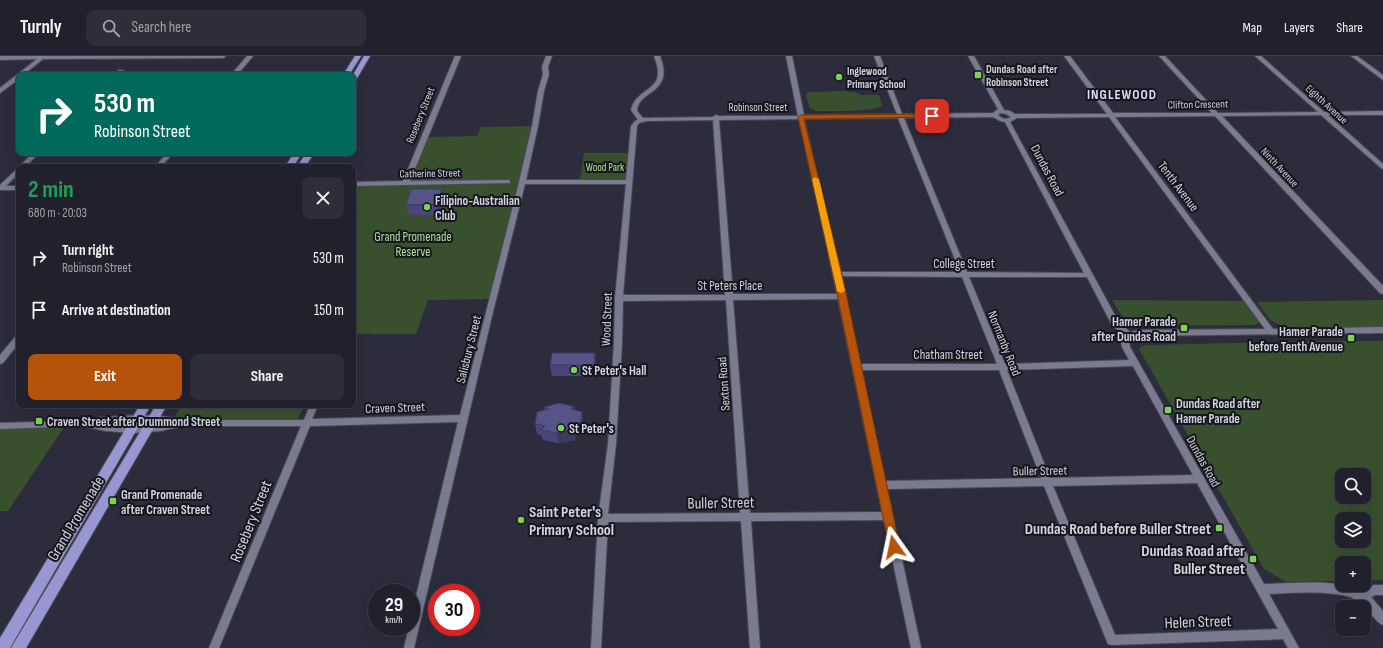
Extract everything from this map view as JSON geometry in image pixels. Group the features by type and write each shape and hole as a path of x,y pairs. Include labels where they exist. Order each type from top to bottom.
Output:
{"main road":[{"path":"348,72 358,56"},
{"path":"356,75 367,56"},
{"name":"Grand Promenade","path":"2,648 144,408"},
{"name":"Grand Promenade","path":"18,648 160,408"}],"street":[{"path":"0,58 223,56"},
{"path":"237,72 250,56"},
{"name":"Rosebery Street","path":"406,183 458,56"},
{"name":"Salisbury Street","path":"409,648 487,320 522,182 535,126 539,96 546,74 545,69 549,56"},
{"path":"641,120 634,112 634,108 636,103 657,86 660,79 661,68 657,56"},
{"path":"789,56 801,117 842,296 916,648"},
{"name":"Normanby Road","path":"877,56 910,142 1002,367 1046,482 1112,640"},
{"path":"971,56 1002,111"},
{"name":"Tenth Avenue","path":"1066,56 1271,331"},
{"name":"Ninth Avenue","path":"1162,56 1383,291"},
{"name":"Eighth Avenue","path":"1258,56 1383,167"},
{"path":"1354,56 1383,78"},
{"path":"24,72 42,57"},
{"path":"0,91 16,78"},
{"path":"995,116 996,112 1002,111 1011,113 1014,116 1013,119 1007,121"},
{"name":"Clifton Crescent","path":"1014,116 1383,113"},
{"name":"Robinson Street","path":"641,120 716,117 995,116 1007,121"},
{"name":"Sexton Road","path":"716,117 755,648"},
{"name":"Wood Street","path":"596,648 603,518 612,444 619,298 628,182 634,126 641,120"},
{"name":"Dundas Road","path":"1007,121 1116,323 1129,335 1125,342 1126,347 1294,648"},
{"path":"25,164 33,156"},
{"path":"161,164 167,156"},
{"path":"0,188 16,173"},
{"name":"Catherine Street","path":"356,184 508,182"},
{"path":"522,182 628,182"},
{"path":"0,188 16,188"},
{"name":"College Street","path":"837,274 1090,275"},
{"name":"St Peters Place","path":"619,298 842,296"},
{"path":"1129,335 1139,333 1383,330"},
{"path":"0,361 16,342"},
{"name":"Chatham Street","path":"857,367 1002,367 1135,363"},
{"name":"Rosebery Street","path":"214,648 313,408"},
{"name":"Craven Street","path":"0,426 83,423 96,427 134,424 154,419 171,420 184,423 464,418"},
{"name":"Craven Street","path":"134,424 147,429 169,428 184,423"},
{"name":"Buller Street","path":"881,485 1199,479"},
{"name":"Buller Street","path":"603,518 888,516"},
{"path":"1261,589 1342,589 1354,592 1362,596 1375,608 1383,620"},
{"path":"1362,596 1374,590 1383,590"},
{"name":"Helen Street","path":"1112,640 1286,634"}],"green space":[{"path":"811,92 855,92 861,95 879,95 882,106 861,110 816,111 810,108 806,96 807,93"},
{"name":"Grand Promenade Reserve","path":"535,126 493,299 428,300 416,334 356,334 356,184 406,183 424,137 477,136 481,127"},
{"name":"Wood Park","path":"584,153 629,153 628,182 580,181"},
{"path":"1112,300 1246,301 1261,322 1253,325 1140,326 1126,320"},
{"path":"1383,300 1383,328 1284,327 1270,320 1257,302"},
{"path":"1383,341 1383,580 1371,581 1371,556 1335,556 1335,581 1286,582 1264,569 1139,349 1142,346"},
{"path":"179,408 303,408 298,419 169,428"},
{"path":"66,424 8,511 0,511 0,427"}],"building":[{"path":"411,189 442,189 437,204 406,205"},
{"path":"552,353 595,353 594,365 550,365"},
{"path":"560,403 575,407 571,409 582,412 581,423 569,426 574,429 556,433 540,430 545,426 535,424 537,412 548,409 544,407"}],"slow traffic":[{"path":"815,179 841,291"}],"place":[{"name":"Dundas Road after Robinson Street","path":"978,75"},
{"name":"Inglewood Primary School","path":"839,77"},
{"name":"Filipino-Australian Club","path":"427,207"},
{"name":"Hamer Parade after Dundas Road","path":"1184,328"},
{"name":"Hamer Parade before Tenth Avenue","path":"1351,338"},
{"name":"St Peter's Hall","path":"574,370"},
{"name":"Dundas Road after Hamer Parade","path":"1168,410"},
{"name":"Craven Street after Drummond Street","path":"39,421"},
{"name":"St Peter's","path":"561,428"},
{"name":"Grand Promenade after Craven Street","path":"113,501"},
{"name":"Saint Peter's Primary School","path":"521,520"},
{"name":"Dundas Road before Buller Street","path":"1219,528"},
{"name":"Dundas Road after Buller Street","path":"1253,559"}],"district":[{"name":"INGLEWOOD","path":"1122,94"}],"route":[{"path":"894,547 837,274 801,117 932,116"}]}
